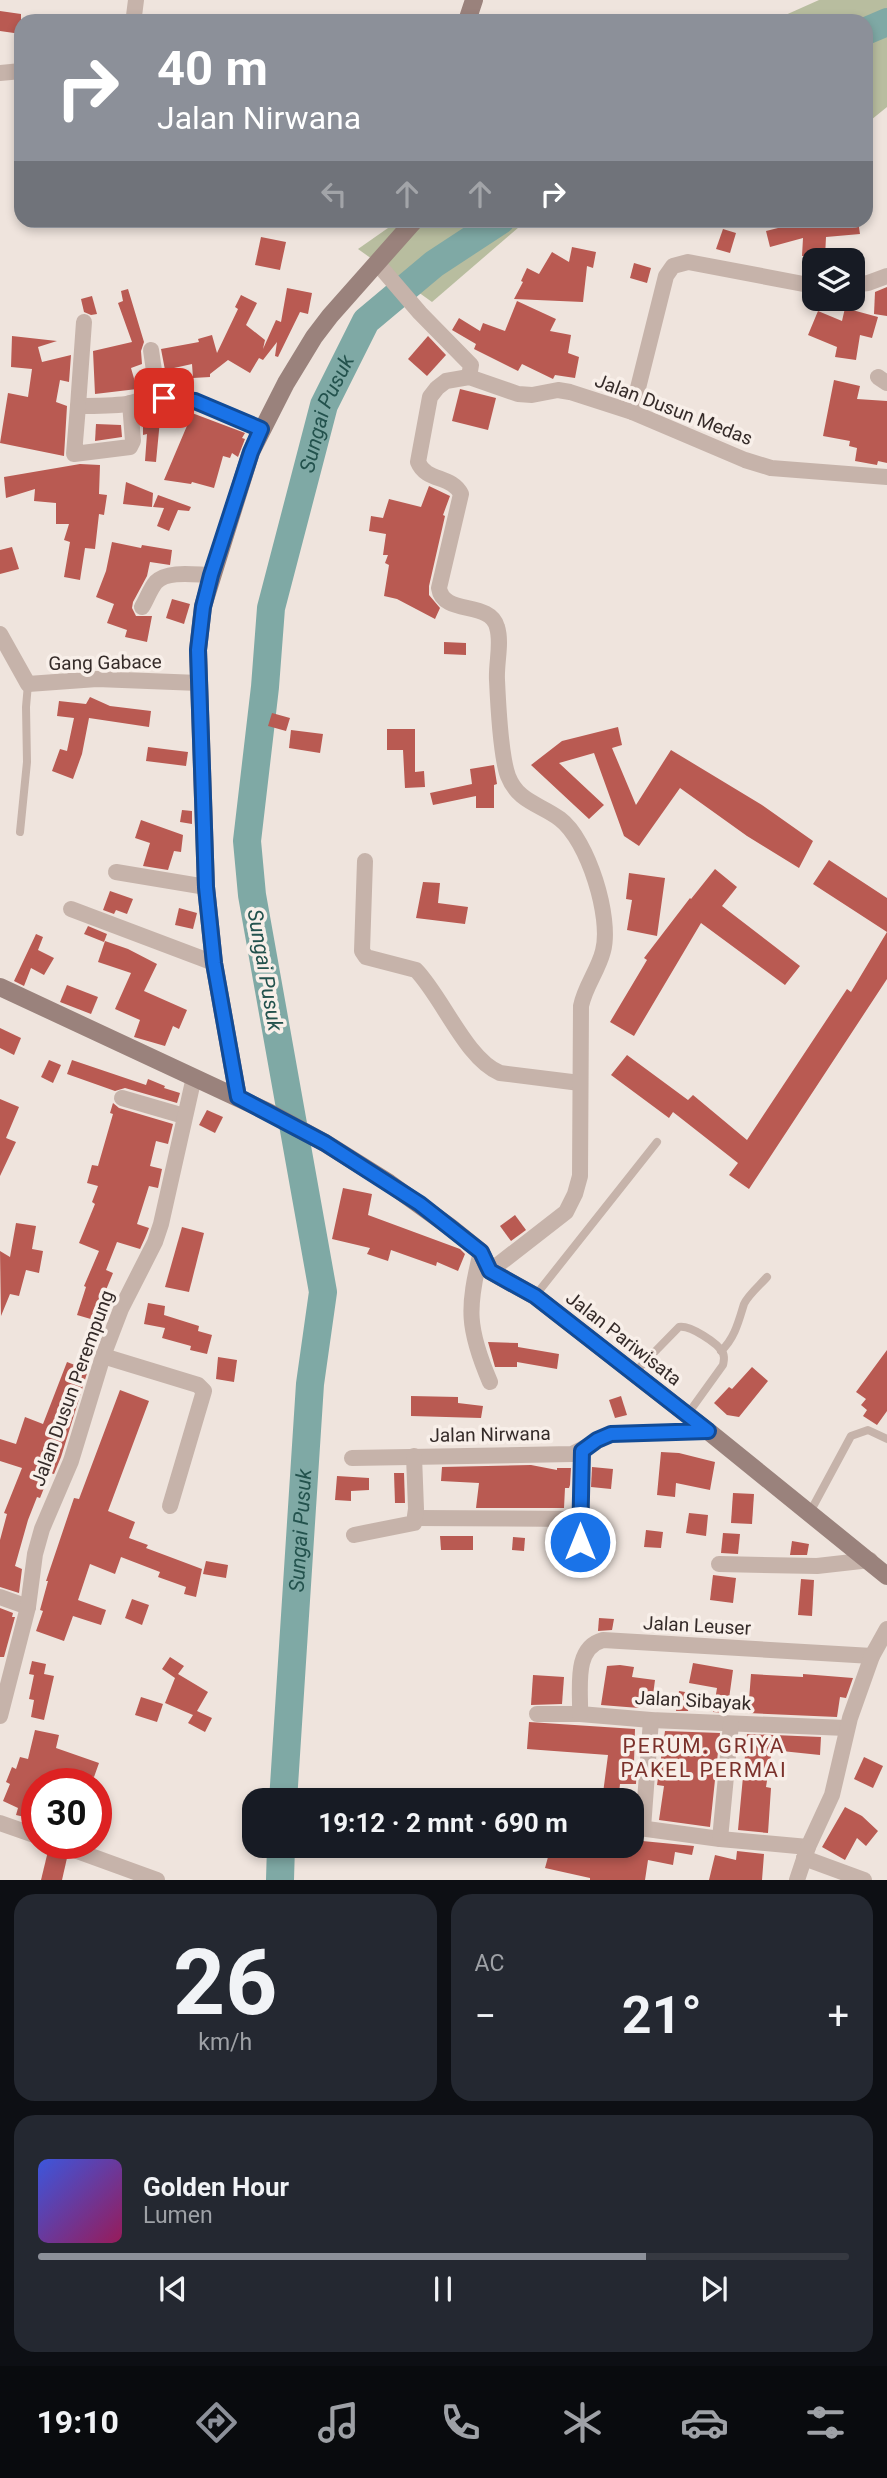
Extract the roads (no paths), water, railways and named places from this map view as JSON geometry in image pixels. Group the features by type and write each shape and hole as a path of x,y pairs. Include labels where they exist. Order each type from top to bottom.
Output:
{"main road":[{"path":"238,1097 214,963 206,887 198,650 201,624 211,575 261,429 314,337 381,267 409,228"},
{"path":"0,987 238,1097 325,1143 420,1204 481,1252 490,1271"},
{"name":"Jalan Pariwisata","path":"490,1271 535,1296 887,1576"}],"street":[{"path":"632,412 666,276 676,264 688,262 802,284"},
{"path":"381,267 420,313 471,365 469,377 446,381 430,397 418,462 424,472 452,484 461,494 440,592 446,601 488,615 497,627 497,680 508,776 522,797 559,818 572,830 594,873 604,914 605,942 600,963 586,989 581,1006 580,1176 570,1207 490,1271"},
{"path":"865,283 887,276"},
{"path":"84,322 74,454 130,447 133,441 130,403"},
{"path":"151,350 158,398"},
{"name":"Jalan Dusun Medas","path":"469,377 518,394 532,395 564,390 632,412 771,468 885,472"},
{"path":"78,406 130,403 158,398 195,401 261,429"},
{"path":"142,607 161,579 178,575 211,575"},
{"name":"Gang Gabace","path":"0,634 28,684 97,679 199,683"},
{"path":"365,861 362,951 366,957 416,970 477,1055 491,1069 500,1073 580,1083"},
{"path":"116,872 206,887"},
{"path":"71,909 214,963"},
{"name":"Jalan Dusun Perempung","path":"0,1716 28,1607 35,1554 42,1529 71,1461 103,1356 128,1292 155,1242 194,1077"},
{"path":"122,1098 184,1116"},
{"path":"481,1252 471,1291 470,1321 476,1350 490,1382"},
{"path":"103,1356 194,1384 202,1387 204,1391 170,1506"},
{"name":"Jalan Nirwana","path":"352,1458 567,1454 582,1451 611,1434 708,1431"},
{"path":"580,1542 582,1451"},
{"path":"354,1535 411,1525 416,1518 414,1456"},
{"path":"416,1518 580,1519"},
{"path":"719,1564 817,1566 870,1560"},
{"path":"0,1597 28,1607"},
{"path":"797,1880 832,1795 846,1728 872,1656 887,1629"},
{"name":"Jalan Leuser","path":"580,1714 583,1656 589,1647 603,1640 872,1656"},
{"name":"Jalan Sibayak","path":"537,1714 846,1728"},
{"path":"642,1788 651,1720"},
{"path":"720,1839 731,1724"},
{"path":"0,1822 21,1830"},
{"path":"644,1829 806,1853 864,1880"},
{"path":"107,1859 157,1880"}],"lane":[{"path":"20,832 27,762 28,684"},
{"path":"535,1296 657,1142"},
{"path":"721,1350 727,1346 739,1323 745,1302 767,1277"},
{"path":"634,1373 679,1327 692,1328 721,1350 724,1356 723,1365 687,1415"},
{"path":"809,1514 851,1436 868,1430 887,1439"}],"waterway":[{"name":"Sungai Pusuk","path":"873,28 887,22"},
{"name":"Sungai Pusuk","path":"284,1788 310,1384 323,1292 252,895 247,841 265,687 271,608 324,405 366,321 434,264 489,228"},
{"name":"Sungai Pusuk","path":"280,1880 281,1858"}],"district":[{"name":"PERUM. GRIYA PAKEL PERMAI","path":"704,1758"}]}
